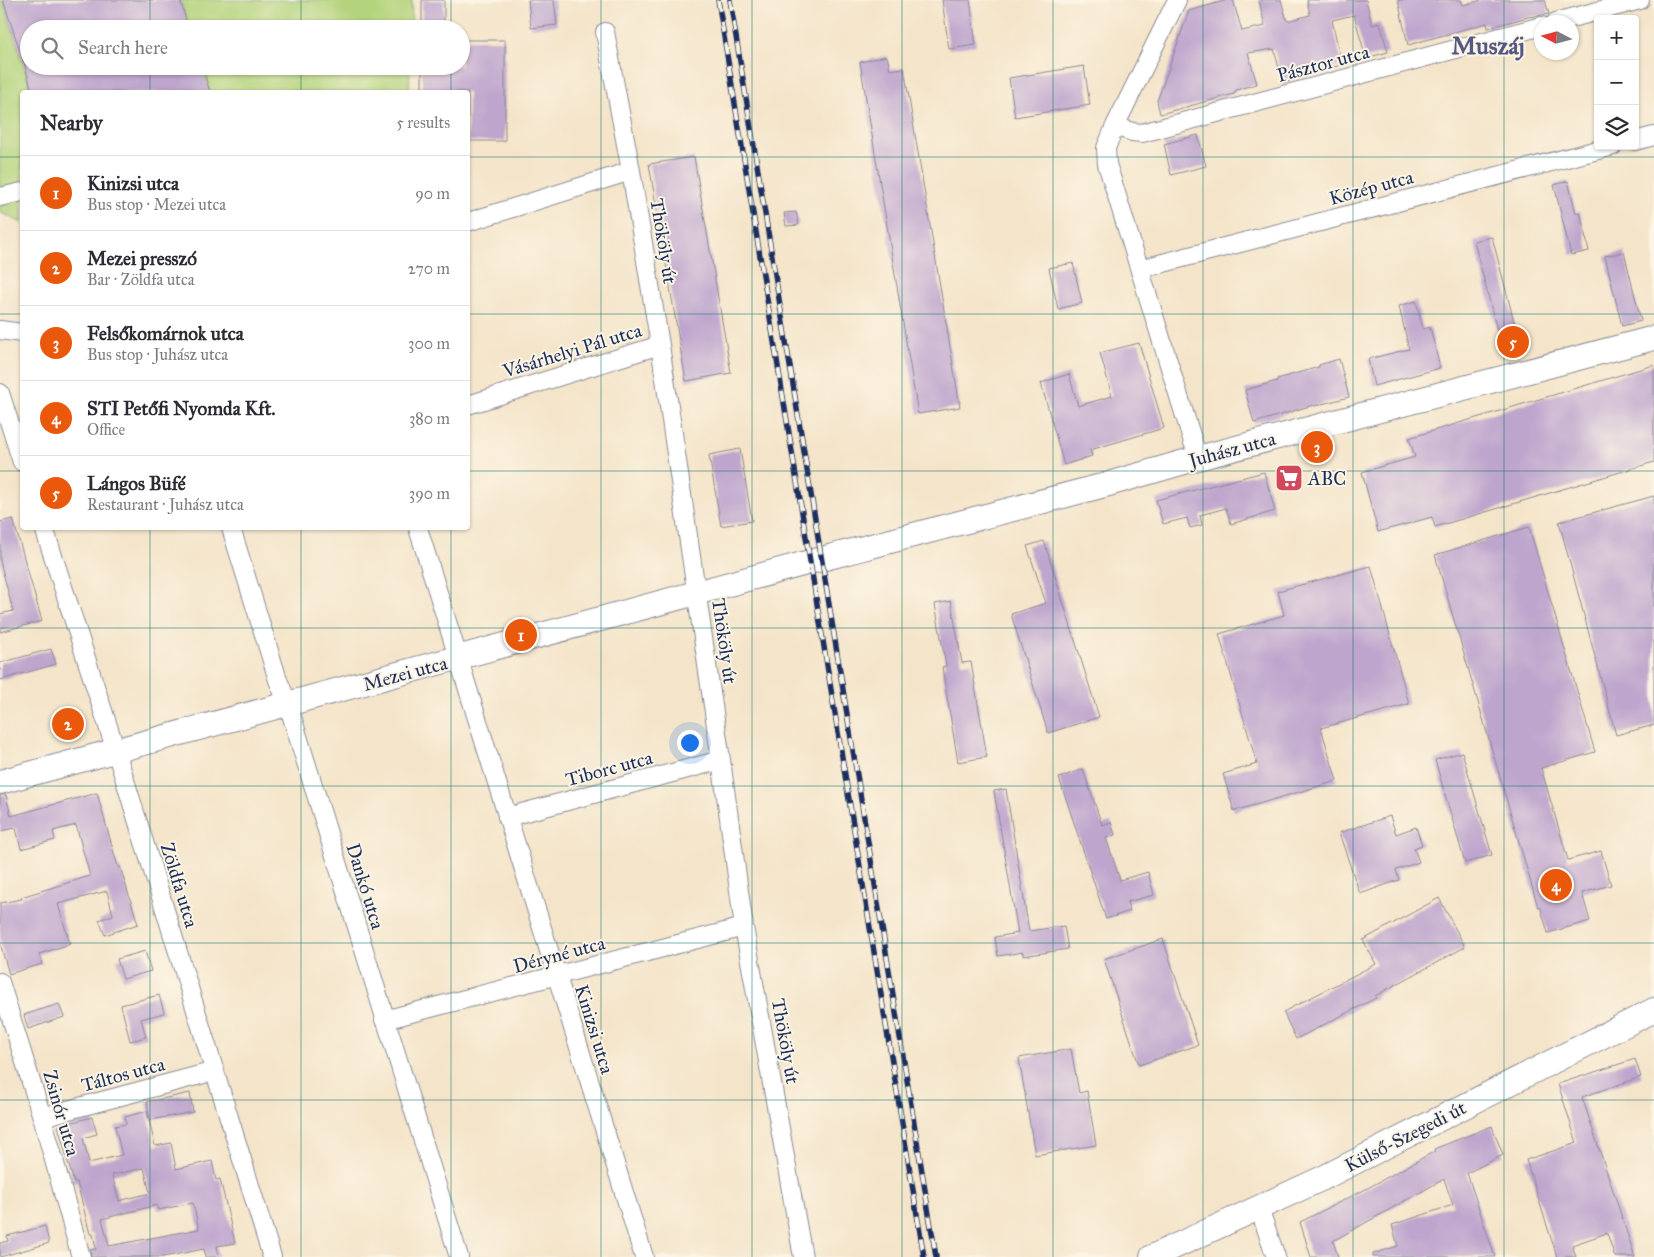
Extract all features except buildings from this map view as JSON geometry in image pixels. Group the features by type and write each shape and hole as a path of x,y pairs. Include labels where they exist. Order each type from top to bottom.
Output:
{"street":[{"path":"1177,0 1106,148 1107,164 1198,458"},
{"path":"1579,16 1640,0"},
{"name":"Pásztor utca","path":"1115,126 1132,132 1142,133 1534,28"},
{"name":"Thököly út","path":"605,32 631,171 660,345 744,927 803,1257"},
{"path":"1639,139 1654,136"},
{"name":"Közép utca","path":"1140,270 1598,150"},
{"path":"470,221 631,171"},
{"path":"0,197 20,192"},
{"path":"0,330 20,333"},
{"name":"Juhász utca","path":"810,562 1654,338"},
{"name":"Vásárhelyi Pál utca","path":"470,404 660,345"},
{"path":"0,393 20,456"},
{"name":"Zöldfa utca","path":"45,530 116,751 272,1257"},
{"name":"Dankó utca","path":"232,530 278,680 288,704 384,1020 459,1257"},
{"name":"Kinizsi utca","path":"419,530 644,1257"},
{"name":"Mezei utca","path":"0,782 459,659 810,562"},
{"name":"Tiborc utca","path":"507,817 721,760"},
{"name":"Déryné utca","path":"384,1020 744,927"},
{"name":"Zsinór utca","path":"0,982 42,1118 81,1257"},
{"name":"Külső-Szegedi út","path":"1152,1257 1322,1178 1654,1010"},
{"name":"Táltos utca","path":"42,1118 215,1071"},
{"path":"1259,1208 1276,1257"}],"green space":[{"path":"0,0 3,0 20,54 20,75 27,75 31,90 20,90 20,222 0,212"},
{"path":"180,0 412,0 411,20 186,20"},
{"path":"205,75 410,75 409,90 209,90"}],"railway":[{"path":"718,0 924,1257"},
{"path":"730,0 936,1257"}],"place":[{"name":"Lángos Büfé","path":"1513,342"},
{"name":"Felsőkomárnok utca","path":"1317,447"},
{"name":"ABC","path":"1289,478"},
{"name":"Kinizsi utca","path":"521,635"},
{"name":"Mezei presszó","path":"68,724"},
{"name":"STI Petőfi Nyomda Kft.","path":"1556,885"}],"district":[{"name":"Muszáj","path":"1488,46"}]}
